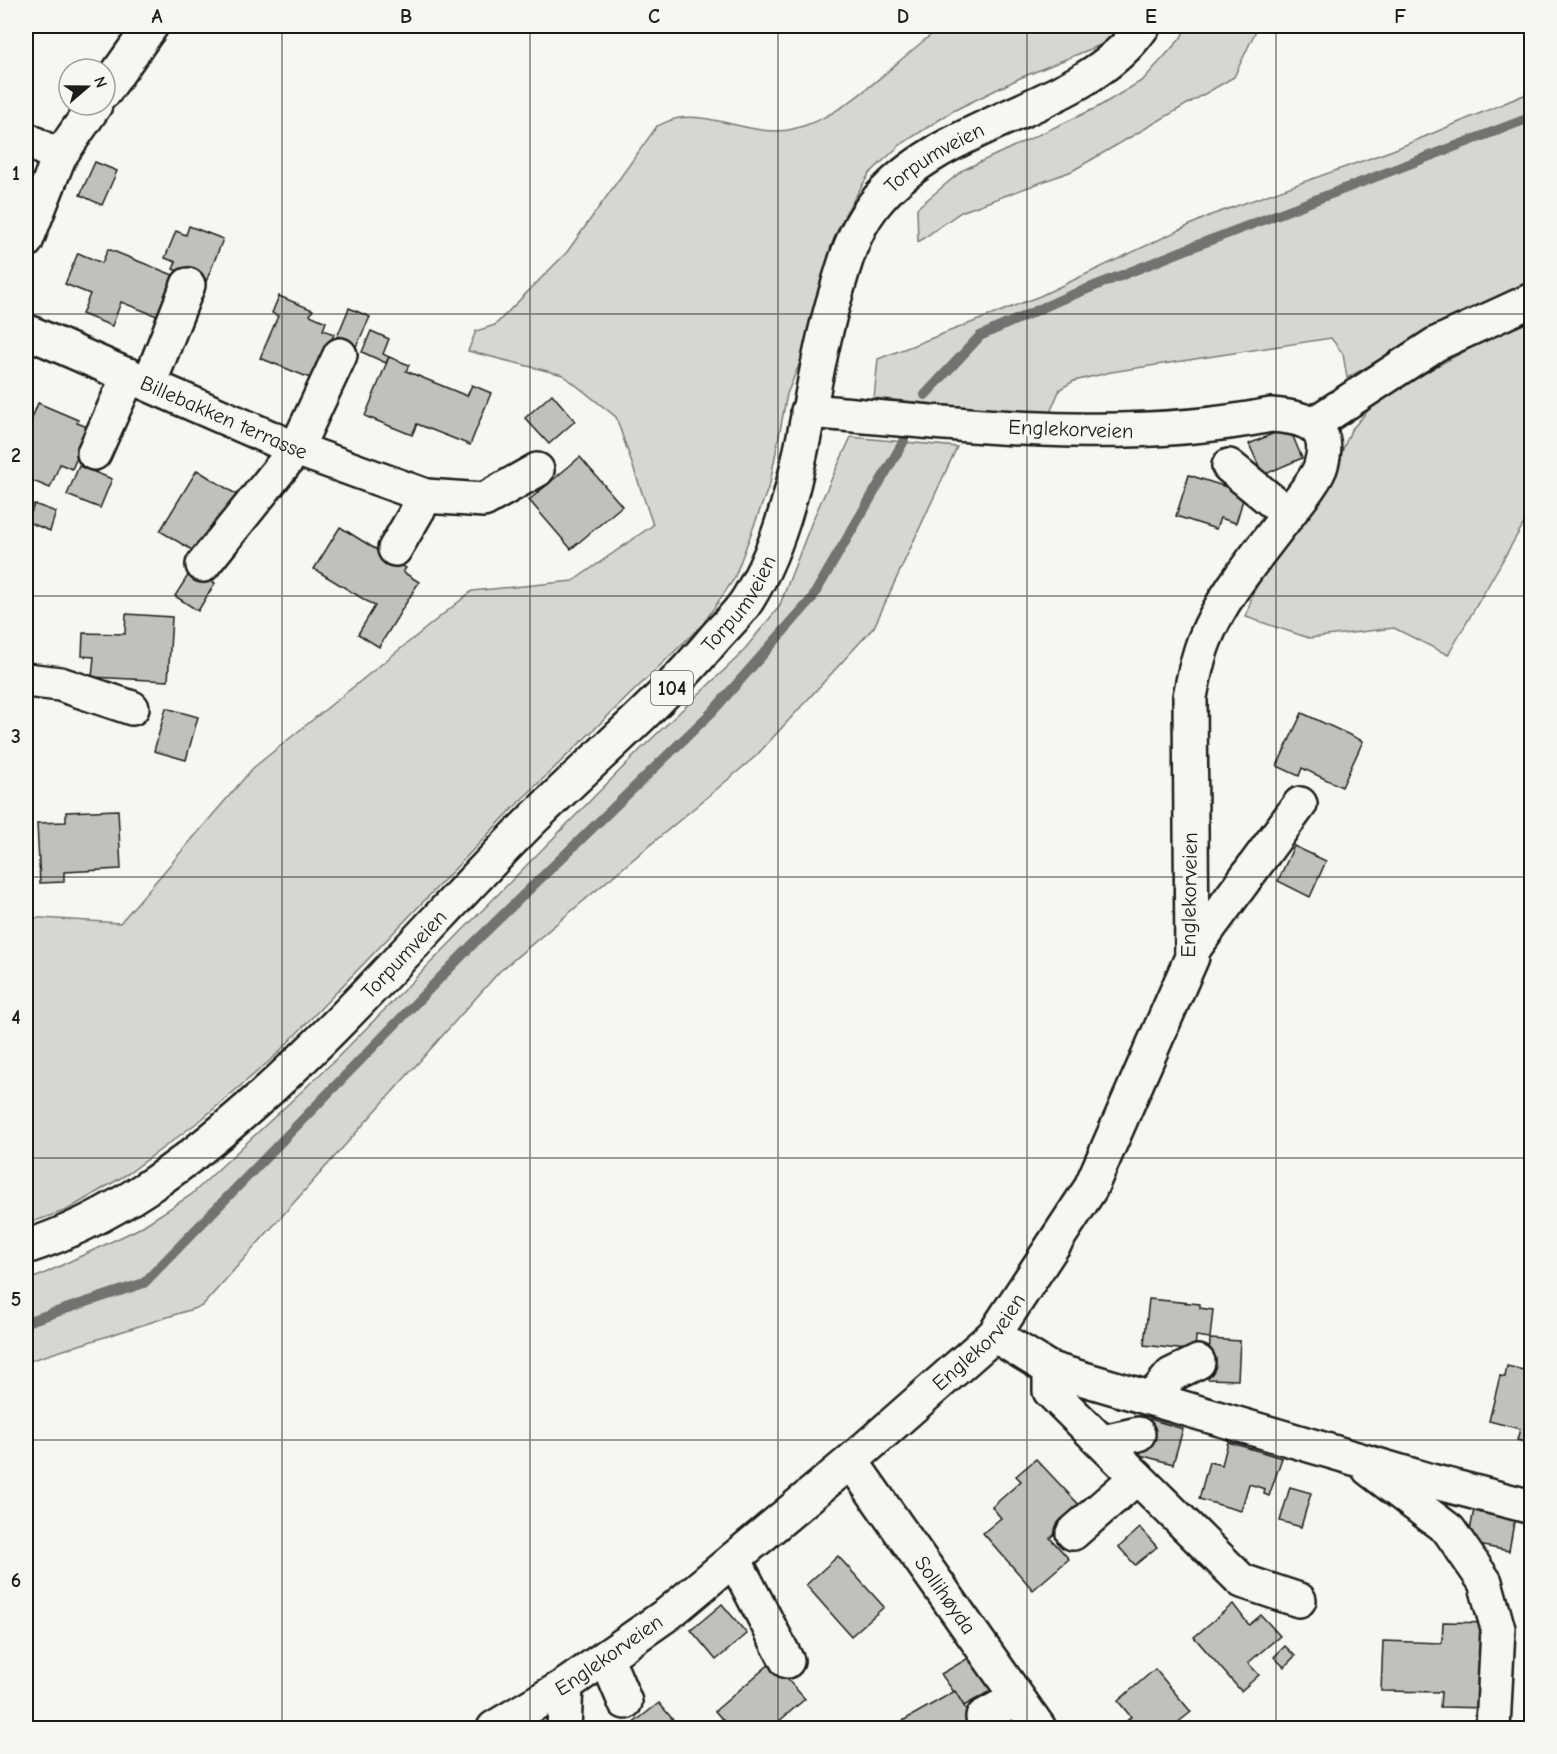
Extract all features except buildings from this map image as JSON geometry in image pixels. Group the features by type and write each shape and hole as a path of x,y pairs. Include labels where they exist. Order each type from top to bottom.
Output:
{"street":[{"path":"117,74 151,26"},
{"name":"Torpumveien","path":"26,1247 64,1235 148,1190 202,1149 336,1028 517,835 678,683 747,600 779,530 808,411 825,327 852,240 885,192 931,154 1097,71 1131,44 1143,26"},
{"path":"26,241 59,157 87,117"},
{"path":"26,139 59,157"},
{"path":"94,453 139,380 188,285"},
{"path":"1312,425 1436,344 1532,300"},
{"name":"Billebakken terrasse","path":"26,331 296,449 426,496 484,500 537,470"},
{"path":"203,565 296,449 340,355"},
{"name":"Englekorveien","path":"494,1728 566,1685 669,1613 851,1461 994,1335 1090,1190 1192,957 1190,697 1198,659 1218,615 1247,568 1321,466 1323,445 1320,434 1303,418 1271,415 1193,428 1145,432 1039,430 808,411"},
{"path":"1229,466 1288,514"},
{"path":"395,549 426,496"},
{"path":"26,680 60,684 132,708"},
{"path":"1192,951 1300,804"},
{"path":"994,1335 1050,1369 1435,1482 1532,1507"},
{"path":"1152,1398 1171,1375 1198,1362"},
{"path":"1050,1369 1050,1391 1242,1581 1299,1600"},
{"path":"1103,1443 1138,1434"},
{"path":"1353,1457 1449,1530 1485,1582 1498,1629 1493,1728"},
{"name":"Sollihøyda","path":"851,1461 1039,1728"},
{"path":"1073,1533 1137,1477"},
{"path":"1435,1482 1462,1515"},
{"path":"734,1559 787,1661"},
{"path":"606,1657 625,1702"},
{"path":"564,1728 566,1685"},
{"path":"983,1717 1017,1698"}],"shaded area":[{"path":"943,26 1122,26 1105,43 1020,78 953,111 900,145 869,174 845,214 808,343 787,394 770,483 734,579 703,624 519,802 274,1057 202,1119 129,1173 67,1210 26,1224 26,917 120,923 253,768 472,591 573,581 653,525 616,417 563,375 468,351 476,331 495,325 567,252 657,126 668,121 692,117 779,131 814,122 854,99"},
{"path":"1187,26 1258,26 1234,77 1072,171 961,212 918,242 917,208 963,170 1098,107 1143,80 1180,39"},
{"path":"1531,92 1531,280 1449,321 1347,378 1343,354 1331,338 1111,372 1074,381 1060,389 1049,415 874,398 878,359 1040,296 1211,215 1393,150"},
{"path":"1531,316 1531,511 1448,655 1394,628 1309,638 1246,617 1253,593 1292,528 1323,497 1351,430 1374,404 1437,366"},
{"path":"851,437 957,447 874,627 756,756 499,972 202,1306 26,1362 26,1280 138,1229 191,1195 333,1062 643,747 739,656 779,607 813,519"}],"waterway":[{"path":"925,395 980,336 1062,299 1195,246 1532,117"},
{"path":"26,1322 144,1283 474,943 712,712 811,600 904,441"}]}
